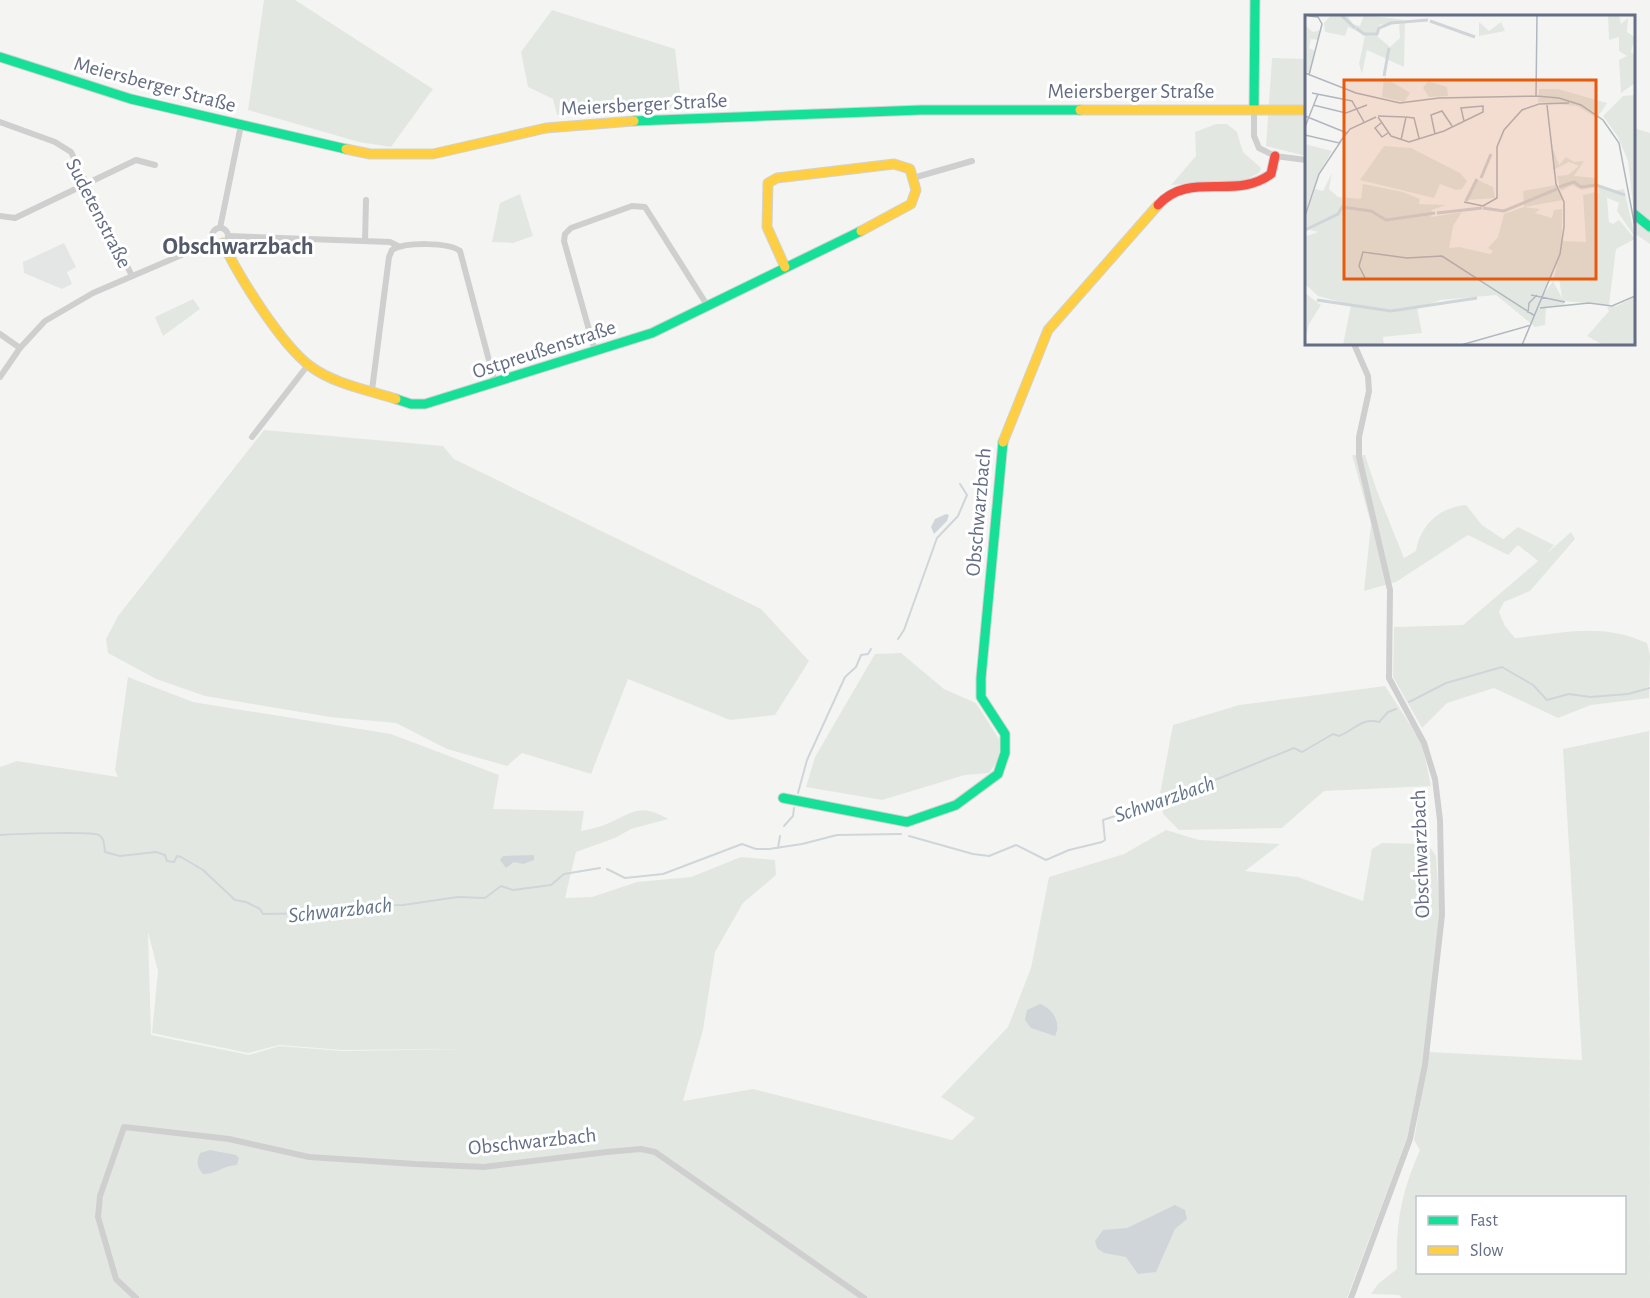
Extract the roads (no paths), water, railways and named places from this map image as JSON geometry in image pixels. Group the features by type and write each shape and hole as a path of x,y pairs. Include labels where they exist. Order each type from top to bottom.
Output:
{"street":[{"path":"1255,0 1255,143 1265,153 1305,160"},
{"name":"Meiersberger Straße","path":"0,57 130,99 370,154 416,156 457,151 546,128 583,123 910,110 1305,110"},
{"name":"Sudetenstraße","path":"0,122 55,142 71,152 132,276"},
{"path":"222,240 213,233 220,228 241,125"},
{"name":"Obschwarzbach","path":"783,798 908,822 956,805 998,774 1005,753 1005,734 981,697 981,678 1002,449 1007,425 1042,342 1048,330 1073,299 1169,193 1183,189 1256,184 1271,174 1275,156"},
{"path":"0,216 15,218 136,160 155,165"},
{"path":"785,267 767,227 768,183 777,178 894,164 910,169 913,178 972,162"},
{"name":"Ostpreußenstraße","path":"222,240 251,288 308,364 325,375 411,404 425,404 652,333 907,208 915,202 917,193 913,178"},
{"path":"365,241 366,200"},
{"path":"595,351 564,241 565,234 571,228 632,206 645,207 707,305"},
{"path":"1635,215 1650,227"},
{"path":"220,228 225,230 222,240"},
{"path":"0,377 20,348 45,321 93,293 222,240 365,241 390,242 398,246 451,246 460,251 495,383"},
{"path":"372,390 389,257 392,249 398,246"},
{"path":"0,334 20,348"},
{"name":"Obschwarzbach","path":"1351,1298 1410,1139 1425,1065 1442,915 1440,819 1435,779 1425,742 1389,678 1390,590 1359,457 1359,437 1369,392 1368,376 1354,345"},
{"path":"252,437 308,364"},
{"name":"Obschwarzbach","path":"136,1298 116,1279 98,1217 100,1196 124,1127 229,1139 309,1156 392,1163 484,1167 641,1149 655,1152 864,1298"}],"waterway":[{"path":"898,639 904,630 937,538 958,516 967,495 960,484"},
{"path":"798,793 807,760 845,677 856,667 861,655 868,654 871,649"},
{"name":"Schwarzbach","path":"1409,702 1446,683 1502,667 1533,685 1547,700 1569,694 1590,697 1628,694 1650,688"},
{"name":"Schwarzbach","path":"909,836 973,854 989,856 1016,845 1046,860 1069,850 1105,840 1103,820 1173,797 1294,748 1302,752 1333,734 1339,736 1368,721 1379,722 1388,712 1396,709"},
{"path":"784,826 793,816 794,808"},
{"name":"Schwarzbach","path":"0,835 93,834 102,838 105,852 120,856 156,852 165,855 167,861 174,862 177,856 181,857 203,870 235,900 246,902 260,909 263,914 320,913 351,906 403,905 458,897 485,898 501,886 513,890 551,885 564,874 600,868"},
{"name":"Schwarzbach","path":"607,869 625,878 663,874 742,844 756,849 769,849 837,835 901,834"},
{"path":"778,848 780,836"}],"district":[{"name":"Obschwarzbach","path":"238,246"}]}
